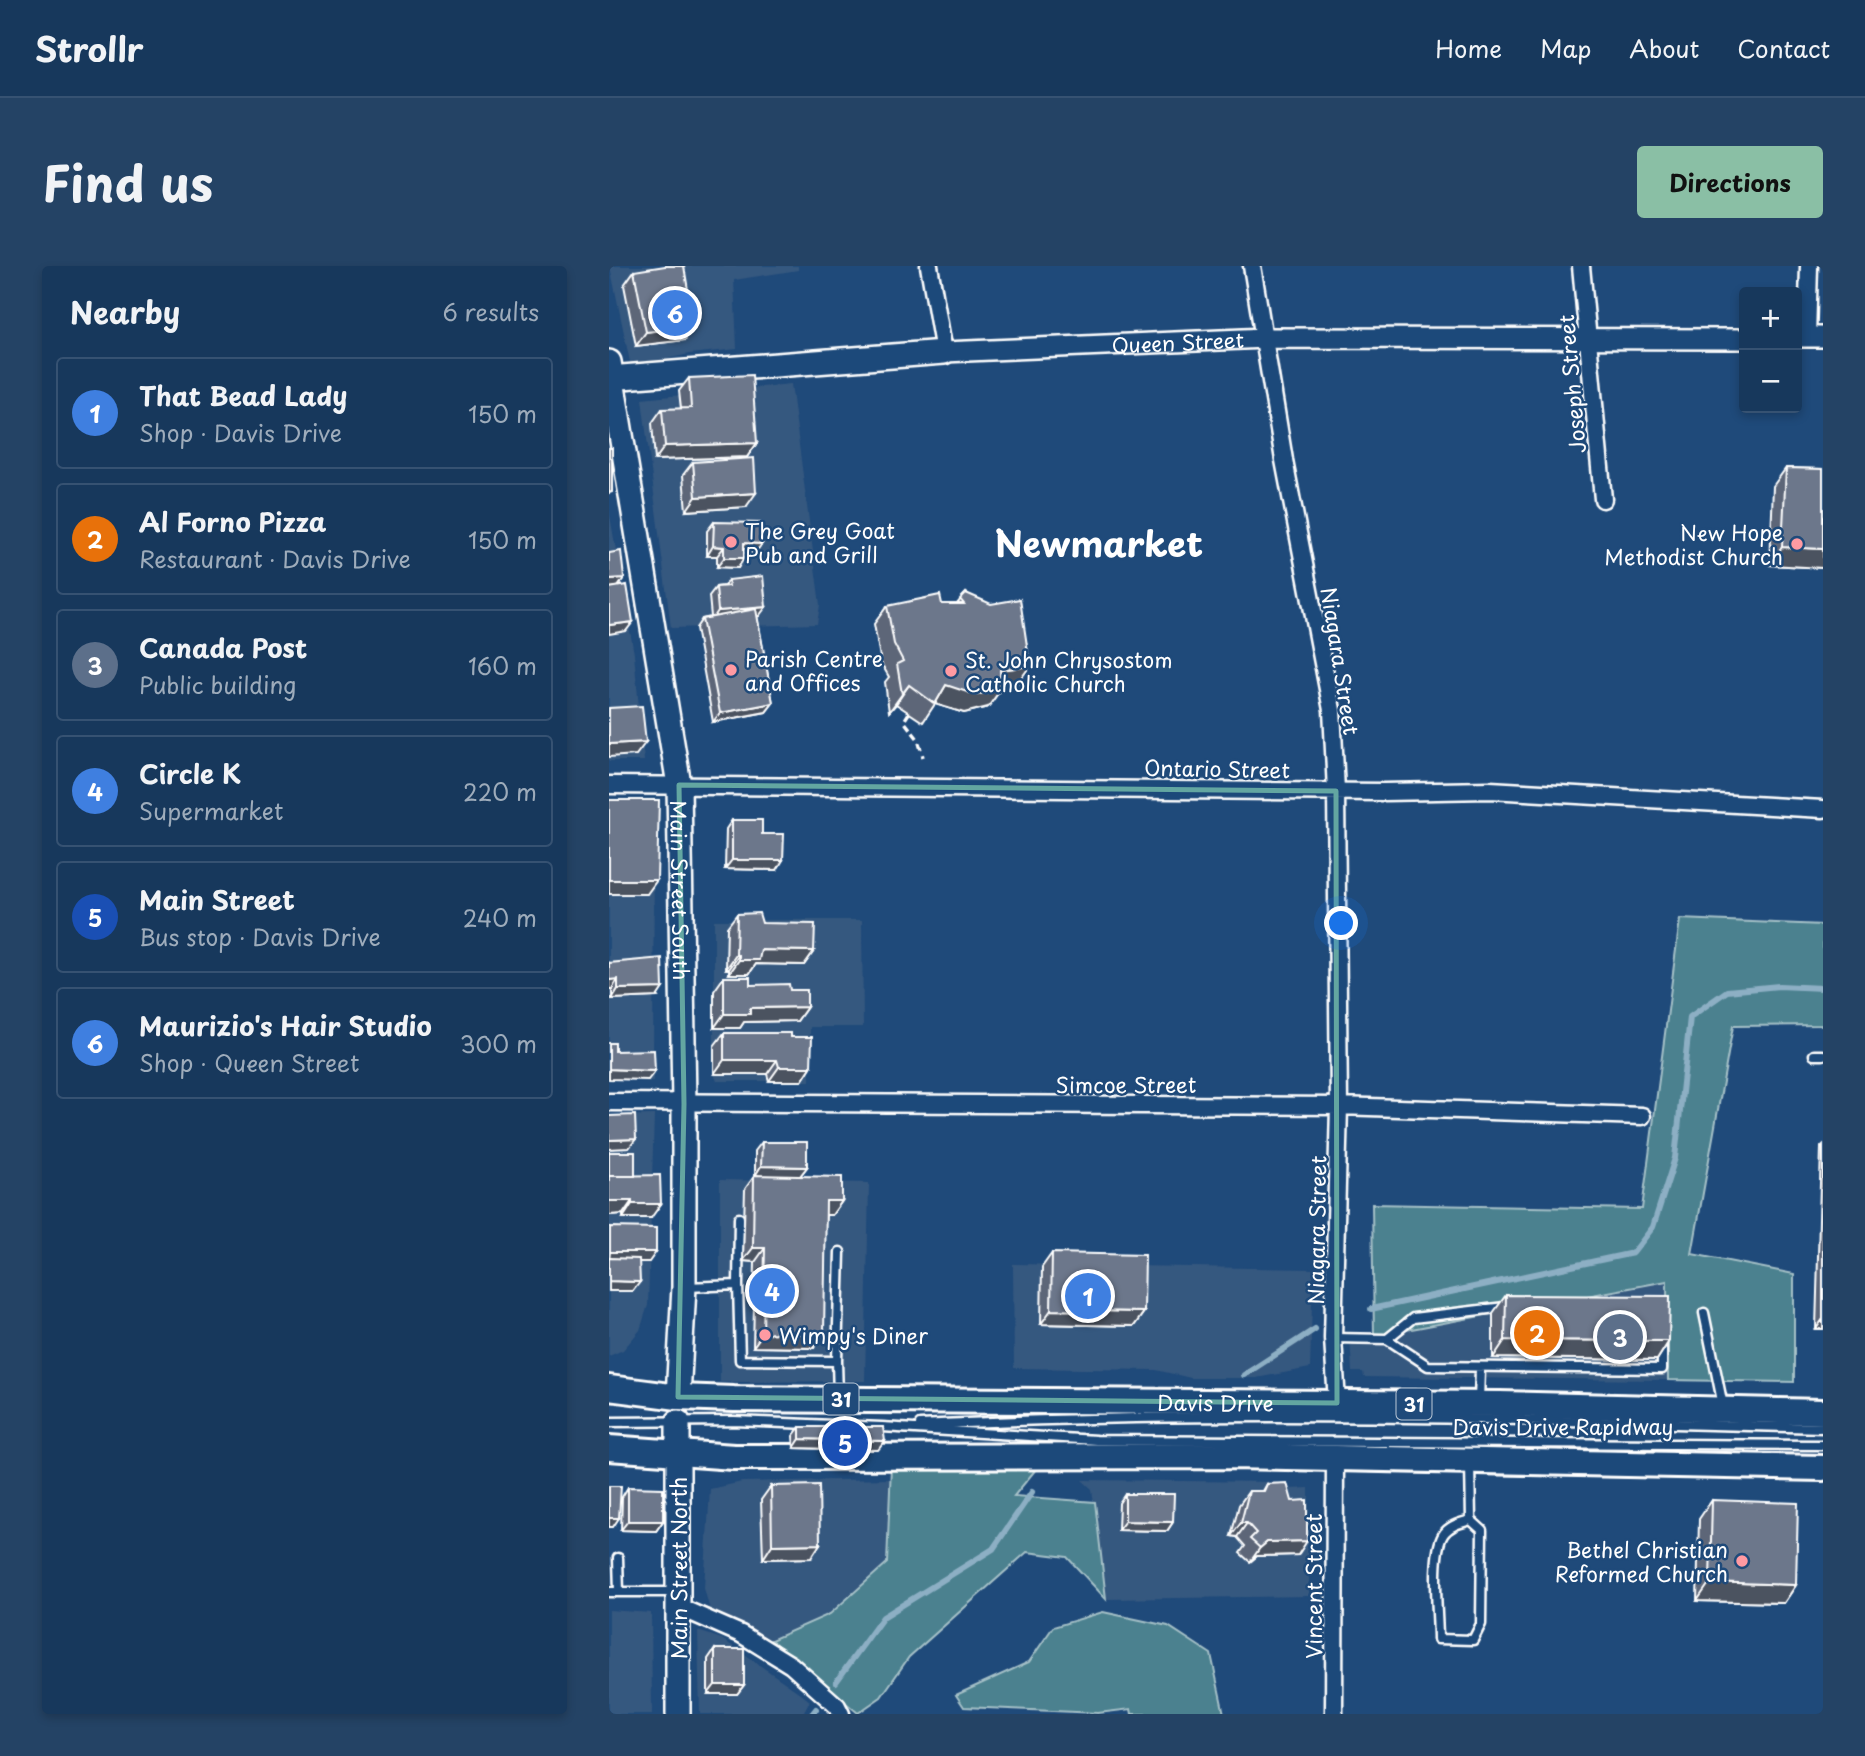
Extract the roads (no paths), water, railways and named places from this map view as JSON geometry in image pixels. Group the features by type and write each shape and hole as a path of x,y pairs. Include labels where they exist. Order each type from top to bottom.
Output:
{"main road":[{"name":"Queen Street","path":"610,373 944,352"},
{"name":"Main Street South","path":"610,373 680,785 684,1287 678,1397"},
{"name":"Davis Drive","path":"609,1388 678,1397 1337,1403 1823,1412"},
{"name":"Main Street North","path":"678,1422 678,1714"},
{"path":"609,1448 747,1457 1335,1459 1823,1468"}],"street":[{"path":"929,266 944,352"},
{"name":"Niagara Street","path":"1252,266 1284,460 1332,710 1336,791 1339,1106 1333,1338 1337,1403"},
{"name":"Joseph Street","path":"1581,266 1603,499"},
{"path":"1809,266 1809,337"},
{"name":"Queen Street","path":"944,352 1266,338 1739,339"},
{"name":"Ontario Street","path":"609,785 1490,790 1823,809"},
{"name":"Simcoe Street","path":"609,1102 1339,1106 1642,1116"},
{"name":"Main Street South","path":"678,1397 678,1422"},
{"name":"Vincent Street","path":"1334,1714 1335,1459"},
{"path":"679,1600 791,1665 820,1690 841,1714"}],"lane":[{"path":"739,1218 740,1360 837,1361"},
{"path":"838,1399 840,1252"},
{"path":"684,1287 738,1285"},
{"path":"1387,1339 1413,1318 1484,1307 1512,1306"},
{"path":"1704,1313 1723,1409"},
{"path":"1333,1338 1387,1339 1428,1366 1480,1369 1662,1368 1663,1329"},
{"path":"1479,1405 1480,1369"},
{"name":"Davis Drive Rapidway","path":"882,1427 1035,1419 1252,1418 1823,1428"},
{"name":"Davis Drive Rapidway","path":"609,1422 882,1427 1095,1440 1823,1446"},
{"path":"1470,1461 1471,1520 1482,1530 1481,1624 1473,1640 1438,1639 1439,1549 1443,1534 1451,1526 1471,1520"},
{"path":"618,1558 619,1592"},
{"path":"609,1592 679,1600"}],"waterway":[{"path":"1371,1309 1633,1253 1653,1227 1675,1158 1690,1017 1727,991 1779,986 1823,988"},
{"path":"1244,1375 1315,1329"},
{"path":"836,1682 883,1617 993,1549 1032,1492"},
{"path":"812,1714 816,1709"}],"place":[{"name":"Maurizio's Hair Studio","path":"675,313"},
{"name":"The Grey Goat Pub and Grill","path":"731,542"},
{"name":"New Hope Methodist Church","path":"1797,544"},
{"name":"Parish Centre and Offices","path":"731,670"},
{"name":"St. John Chrysostom Catholic Church","path":"951,671"},
{"name":"Circle K","path":"772,1291"},
{"name":"That Bead Lady","path":"1088,1296"},
{"name":"Al Forno Pizza","path":"1537,1333"},
{"name":"Wimpy's Diner","path":"765,1335"},
{"name":"Canada Post","path":"1620,1337"},
{"name":"Main Street","path":"845,1443"},
{"name":"Bethel Christian Reformed Church","path":"1742,1561"}],"district":[{"name":"Newmarket","path":"1099,542"}]}
